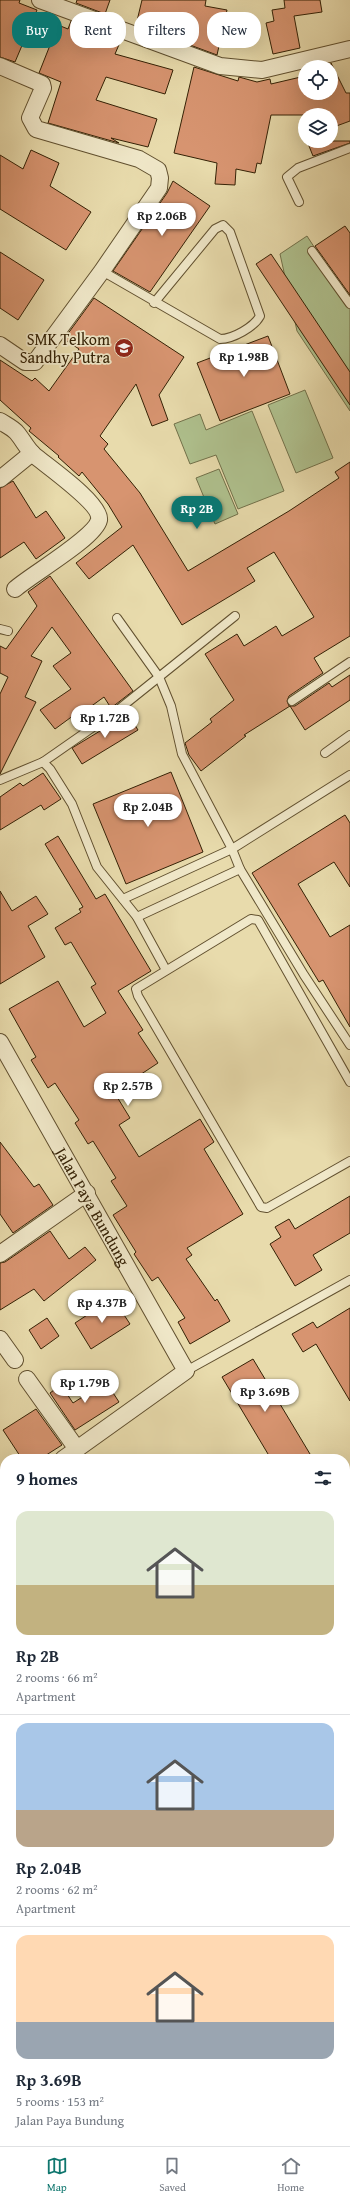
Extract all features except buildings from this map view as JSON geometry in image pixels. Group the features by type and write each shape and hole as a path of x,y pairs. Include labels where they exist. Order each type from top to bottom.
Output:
{"street":[{"path":"40,0 220,66 262,70 350,49"},
{"path":"0,66 42,84 43,88 30,118 36,129 139,159 158,170 160,178 159,188 102,271 35,362 24,362 0,345"},
{"path":"0,421 16,432 32,453 89,500 98,513 99,520 93,530 63,555 15,589"},
{"path":"0,479 32,453"},
{"name":"Jalan Paya Bundung","path":"0,1042 87,1193 186,1371"},
{"path":"0,1254 87,1193"},
{"path":"0,1339 15,1360"},
{"path":"70,1454 186,1371"},
{"path":"27,1379 77,1449"}],"lane":[{"path":"299,202 287,177 298,168 350,148"},
{"path":"102,271 154,302 220,339 229,339 257,321 260,316 230,232 223,225 215,229 154,302"},
{"path":"312,251 350,304"},
{"path":"0,780 43,762 119,709 235,616"},
{"path":"117,618 159,677 171,706 182,754 232,849 240,869 304,974 350,1045"},
{"path":"292,701 350,662"},
{"path":"325,753 350,735"},
{"path":"43,762 50,769 72,804 97,867 103,877 137,917 166,970"},
{"path":"123,899 232,849 350,775"},
{"path":"137,917 240,869"},
{"path":"350,1082 258,920 251,919 136,989 138,996 259,1205 266,1208 350,1161"},
{"path":"186,1371 350,1280"}],"green space":[{"path":"307,236 350,302 350,411 297,331 280,254"},
{"path":"305,390 333,458 296,473 268,405"},
{"path":"252,411 284,491 238,509 216,455 190,464 174,424 200,414 206,430"},
{"path":"219,469 238,514 215,524 196,478"}],"place":[{"name":"SMK Telkom Sandhy Putra","path":"124,348"}]}
